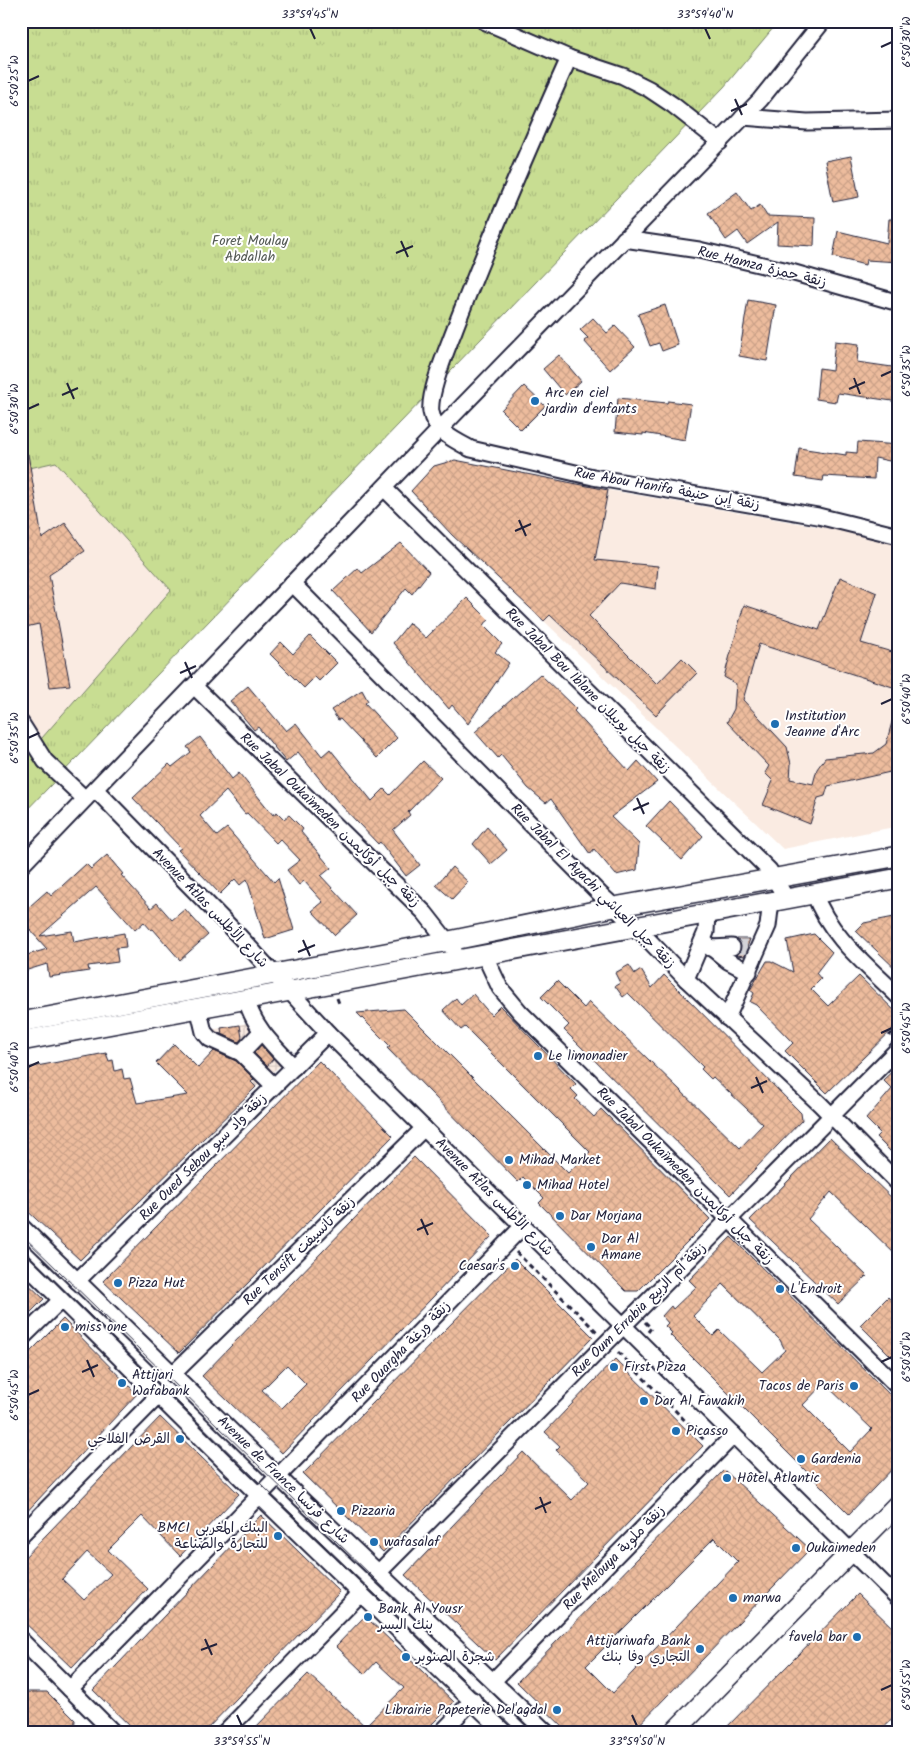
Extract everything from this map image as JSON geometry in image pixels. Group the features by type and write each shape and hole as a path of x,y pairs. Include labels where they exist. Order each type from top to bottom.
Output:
{"main road":[{"path":"21,1022 274,975 614,907 899,856"},
{"path":"21,1041 899,878"},
{"path":"673,1733 899,1503"}],"street":[{"path":"484,21 569,58 606,69 649,89 673,105 720,142"},
{"path":"21,866 440,429 743,118 772,86 823,21"},
{"path":"440,429 433,419 431,402 443,360 479,268 569,58"},
{"path":"743,118 807,122 899,120"},
{"name":"Rue Hamza زنقة حمزة","path":"624,239 700,250 784,270 899,303"},
{"name":"Rue Abou Hanifa زنقة اٍبن حنيفة","path":"440,429 464,445 493,454 593,477 818,516 899,536"},
{"name":"Rue Jabal Bou Iblane زنقة جبل بويبلان","path":"384,488 775,878 778,899"},
{"name":"Rue Jabal El Ayachi زنقة جبل العياشي","path":"292,583 614,907 636,926 686,979 831,1116 899,1184"},
{"name":"Rue Jabal Oukaïmeden زنقة جبل أوكايمدن","path":"194,686 425,913 449,941 460,959"},
{"name":"Avenue Atlas شارع الأطلس","path":"21,723 45,761 90,794 274,975 328,1033 899,1599"},
{"path":"814,893 823,916 836,934 899,997"},
{"path":"727,1018 748,972 755,948 778,899"},
{"path":"686,979 706,944 707,913"},
{"path":"706,944 728,961 748,972"},
{"path":"706,944 732,947"},
{"name":"Rue Jabal Oukaïmeden زنقة جبل أوكايمدن","path":"484,954 496,982 514,1007 899,1388"},
{"path":"246,998 254,1021 261,1032 294,1067"},
{"path":"198,1007 204,1032 210,1039 241,1052 274,1086"},
{"path":"241,1052 261,1032"},
{"name":"Rue Oued Sebou زنقة واد سبو","path":"77,1281 328,1033"},
{"name":"Rue Oum Errabia زنقة أم الربيع","path":"379,1572 899,1048"},
{"name":"Rue Tensift زنقة تانسيفت","path":"173,1374 424,1128"},
{"name":"Avenue de France شارع فرنسا","path":"21,1226 547,1733"},
{"name":"Rue Ouargha زنقة ورغة","path":"259,1496 280,1477 523,1226"},
{"name":"Avenue de France شارع فرنسا","path":"21,1260 259,1496 506,1733"},
{"path":"21,1339 61,1300"},
{"path":"21,1535 158,1396"},
{"name":"Rue Melouya زنقة ملوية","path":"493,1681 734,1435"},
{"path":"70,1689 259,1496"},
{"path":"224,1733 362,1594"},
{"path":"21,1640 112,1732"},
{"path":"441,1733 473,1700"}],"shaded area":[{"path":"56,462 171,590 21,762 21,470"},
{"name":"Institution Jeanne d'Arc","path":"608,490 862,534 899,545 899,826 783,849 544,621 593,574"},
{"path":"263,1020 293,1054 256,1087 249,1080 256,1072 228,1050 224,1055 217,1049 213,1052 195,1033"}],"green space":[{"name":"Foret Moulay Abdallah","path":"21,21 779,21 724,87 21,816 21,762 171,590 56,462 21,470"}],"building":[{"path":"851,156 859,197 833,202 825,161"},
{"path":"737,192 751,211 760,205 767,216 815,218 814,246 777,244 778,222 747,244 738,231 726,240 708,213"},
{"path":"889,219 899,219 899,262 866,260 865,265 833,257 838,231 887,243"},
{"path":"748,300 776,305 767,361 739,356"},
{"path":"665,305 678,345 662,351 659,343 650,346 638,314"},
{"path":"593,318 607,333 615,326 635,347 610,370 584,341 588,338 580,330"},
{"path":"835,341 859,344 857,362 899,368 899,402 838,393 836,402 816,399 819,368 832,370"},
{"path":"559,355 581,381 565,395 543,369"},
{"path":"524,386 545,406 521,430 501,410"},
{"path":"618,398 691,404 685,440 643,433 643,435 615,432"},
{"path":"858,442 899,445 899,463 875,458 874,479 824,476 823,481 795,477 799,448 846,455 846,452 857,453"},
{"path":"21,454 28,454 42,539 65,523 85,551 49,575 70,685 50,687 39,624 21,628"},
{"path":"455,460 608,490 595,560 658,566 656,589 620,583 589,616 657,684 682,658 697,673 656,715 550,615 544,621 452,535 411,491 434,466"},
{"path":"401,543 429,572 412,594 406,588 371,632 333,591 358,568 362,573"},
{"path":"840,577 877,593 861,643 899,654 899,689 759,644 743,700 787,747 791,764 790,779 813,784 817,769 825,758 874,753 886,744 895,711 899,711 899,770 828,786 825,796 818,798 810,824 763,805 773,781 765,773 769,766 727,722 734,709 736,684 724,677 744,605 819,630"},
{"path":"467,598 489,620 483,625 502,644 495,652 509,663 468,724 452,705 449,709 393,643 409,623 426,638"},
{"path":"310,636 337,663 319,681 315,677 304,688 270,654 281,642 293,654"},
{"path":"540,674 576,709 574,711 629,771 638,761 657,782 611,817 639,844 637,870 616,875 594,849 590,854 551,799 546,803 528,788 501,755 498,758 475,732"},
{"path":"248,686 286,731 296,723 322,756 330,749 372,801 384,789 390,795 423,761 441,778 408,812 410,815 393,830 420,865 406,876 380,842 378,844 339,803 298,752 286,762 258,727 254,730 230,701"},
{"path":"362,690 368,701 365,703 397,738 377,758 340,719 338,720 331,710"},
{"path":"200,737 232,779 239,773 273,815 277,812 284,819 289,815 303,829 301,832 331,868 321,876 357,915 335,935 312,911 323,902 304,881 299,885 287,870 300,860 280,839 276,843 247,813 245,814 226,791 200,816 217,836 227,828 274,882 278,878 294,930 265,939 247,879 240,885 235,879 220,894 178,850 181,848 133,798 169,764 172,767 191,752 187,747"},
{"path":"669,801 703,836 682,860 646,826"},
{"path":"487,827 507,850 491,864 473,844"},
{"path":"107,855 123,874 121,875 151,908 157,903 172,920 185,909 208,935 180,960 153,929 151,930 144,922 135,930 96,887 40,936 72,931 74,942 124,933 126,947 116,948 118,962 88,966 89,971 49,977 47,964 21,972 21,957 47,949 21,920 21,914 47,891 51,896 86,864 91,869"},
{"path":"452,867 468,882 452,899 436,885"},
{"path":"899,916 899,972 856,931 864,923"},
{"path":"814,934 832,952 816,973 821,979 811,989 828,1006 859,976 899,1015 899,1023 827,1093 785,1051 793,1043 756,1005 750,1002 754,993 750,990 767,961 771,961 793,972 787,940"},
{"path":"737,939 750,939 744,956 737,955 741,947"},
{"path":"629,965 635,974 641,970 652,988 664,975 801,1113 802,1120 730,1195 564,1030 569,1025 541,997 557,981 584,1008 589,1002 740,1148 763,1124 713,1077 711,1079 701,1069 703,1067 628,993 623,997 615,986 620,983 615,973"},
{"path":"473,994 491,1015 500,1006 576,1084 571,1089 578,1096 575,1099 594,1117 601,1109 710,1219 638,1291 626,1291 539,1203 544,1198 523,1177 518,1182 387,1048 390,1046 357,1013 404,1009 568,1173 590,1152 465,1027 461,1030 443,1010 456,998 461,1005"},
{"path":"240,1025 242,1038 239,1042 222,1034 221,1028"},
{"path":"174,1044 198,1068 214,1051 236,1061 254,1079 251,1082 256,1087 80,1260 21,1205 21,1069 106,1053 109,1061 113,1060 115,1071 122,1069 124,1079 130,1078 137,1103 188,1095 156,1063"},
{"path":"261,1045 273,1059 267,1066 254,1053"},
{"path":"319,1061 393,1136 179,1353 103,1281"},
{"path":"899,1065 899,1160 876,1137 880,1133 866,1119 892,1089 883,1080"},
{"path":"830,1138 899,1205 899,1258 831,1192 808,1219 867,1276 838,1304 750,1220"},
{"path":"414,1157 492,1236 282,1453 202,1376","holes":["287,1365 306,1384 282,1408 262,1390"]},
{"path":"731,1237 899,1404 899,1462 849,1514 670,1335 672,1333 665,1326 668,1323 662,1316 671,1306 673,1309 696,1287 689,1280","holes":["723,1284 780,1340 785,1350 762,1372 719,1330 713,1336 693,1316","824,1383 872,1429 850,1452 803,1405"]},
{"path":"515,1259 593,1337 383,1552 303,1474"},
{"path":"21,1277 44,1299 21,1322"},
{"path":"888,1297 899,1308 899,1364 860,1325"},
{"path":"63,1319 137,1394 21,1518 21,1361"},
{"path":"615,1359 703,1446 495,1660 405,1575 523,1452 572,1500 589,1482 556,1450 560,1446 545,1432"},
{"path":"160,1417 239,1494 180,1556 142,1516 108,1550 148,1589 72,1668 21,1619 21,1561","holes":["87,1552 111,1574 84,1600 62,1579"]},
{"path":"724,1470 810,1549 631,1733 569,1733 517,1682","holes":["714,1538 738,1562 613,1693 586,1666"]},
{"path":"261,1515 340,1592 203,1733 137,1733 93,1690"},
{"path":"858,1594 899,1634 899,1711 878,1733 721,1733"},
{"path":"365,1616 454,1702 423,1733 250,1733 308,1674 365,1726 404,1688 376,1662 365,1674 336,1646"},
{"path":"21,1692 47,1692 75,1720 74,1733 21,1733"}],"tunnel":[{"path":"732,947 750,947"}],"tram line":[{"path":"21,1234 533,1733"},
{"path":"21,1247 266,1489 519,1733"}],"place":[{"name":"Arc en ciel jardin d'enfants","path":"535,401"},
{"name":"Institution Jeanne d'Arc","path":"775,724"},
{"name":"Le limonadier","path":"538,1056"},
{"name":"Mihad Market","path":"509,1160"},
{"name":"Mihad Hotel","path":"527,1185"},
{"name":"Dar Morjana","path":"560,1216"},
{"name":"Dar Al Amane","path":"591,1247"},
{"name":"Caesar's","path":"515,1266"},
{"name":"Pizza Hut","path":"118,1283"},
{"name":"L'Endroit","path":"780,1289"},
{"name":"miss one","path":"65,1327"},
{"name":"First Pizza","path":"614,1367"},
{"name":"Attijari Wafabank","path":"122,1383"},
{"name":"Tacos de Paris","path":"854,1386"},
{"name":"Dar Al Fawakih","path":"644,1401"},
{"name":"Picasso","path":"676,1431"},
{"name":"القرض الفلاحي","path":"180,1439"},
{"name":"Gardenia","path":"801,1459"},
{"name":"Hôtel Atlantic","path":"727,1478"},
{"name":"Pizzaria","path":"341,1511"},
{"name":"BMCI البنك المغربي للتجارة والصناعة","path":"278,1536"},
{"name":"wafasalaf","path":"374,1542"},
{"name":"Oukaimeden","path":"796,1548"},
{"name":"marwa","path":"733,1598"},
{"name":"Bank Al Yousr بنك اليسر","path":"368,1617"},
{"name":"favela bar","path":"857,1637"},
{"name":"Attijariwafa Bank التجاري وفا بنك","path":"700,1649"},
{"name":"شجرة الصنوبر","path":"406,1657"},
{"name":"Librairie Papeterie Del'agdal","path":"557,1710"}]}
